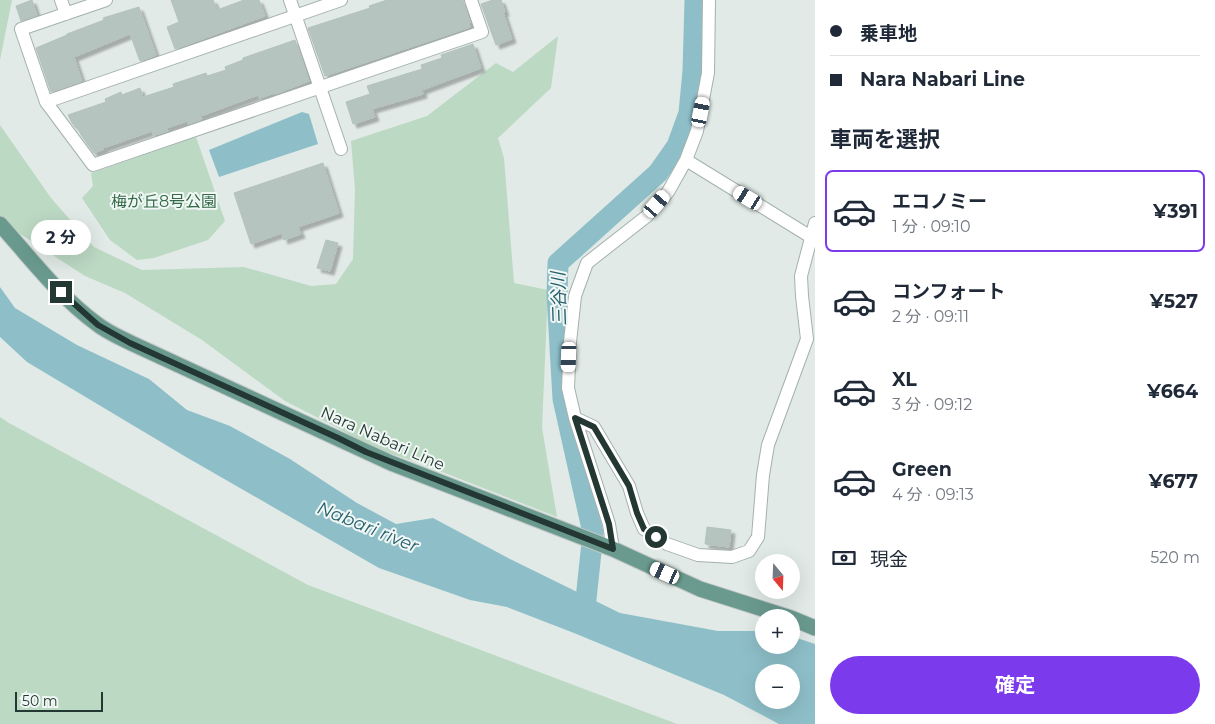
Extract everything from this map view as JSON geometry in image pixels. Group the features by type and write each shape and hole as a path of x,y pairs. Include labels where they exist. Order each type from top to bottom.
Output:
{"main road":[{"name":"Nara Nabari Line","path":"0,224 61,292 98,325 122,338 366,452 607,548 700,589 763,609"},
{"name":"Nara Nabari Line","path":"800,622 815,628"}],"street":[{"path":"61,0 66,14"},
{"path":"106,0 21,30 46,102 93,165 482,32 471,0"},
{"path":"290,0 341,149"},
{"path":"46,102 341,0"},
{"path":"607,548 609,524 575,418 568,388 575,296 587,263 647,216 668,192 686,160 697,132 708,73 709,0"},
{"path":"686,160 811,237"},
{"path":"575,418 594,427 629,486 644,529 667,544 698,555 732,557 749,551 758,538 763,475 768,445 807,339 802,296 802,276 815,223"}],"green space":[{"path":"0,0 12,0 0,60"},
{"path":"558,36 551,88 498,138 504,158 514,283 548,290 542,428 557,517 414,461 372,448 285,401 202,340 125,293 85,276 11,228 0,216 0,125 51,198 94,247 142,270 244,267 311,286 336,284 353,259 355,189 351,141 427,116 496,63 513,72"},
{"name":"梅が丘8号公園","path":"196,137 225,221 208,240 154,258 137,260 110,240 82,198 93,186 91,173"},
{"path":"0,417 308,585 677,724 0,724"}],"water":[{"path":"302,112 309,114 318,144 219,177 209,150"},
{"name":"Nabari river","path":"0,287 15,308 77,345 149,379 187,410 230,426 290,459 357,503 396,524 433,518 510,559 620,613 718,631 755,631 755,654 800,654 800,639 815,644 815,724 779,724 724,695 574,633 507,607 470,600 379,568 186,457 27,362 0,337"}],"building":[{"path":"32,0 37,15 21,21 16,6"},
{"path":"171,0 213,0 217,10 244,0 259,0 265,16 175,49 167,27 179,22"},
{"path":"387,0 463,0 470,27 325,76 308,28 370,8 369,6"},
{"path":"493,0 501,0 512,39 496,45 481,4"},
{"path":"139,7 156,55 140,61 130,34 74,57 82,81 51,92 36,48 104,20 103,18"},
{"path":"295,40 309,81 275,94 259,98 258,95 201,116 202,119 188,124 187,121 167,128 168,131 153,135 152,131 94,153 68,115 106,102 105,99 121,92 122,95 140,88 143,97 174,87 173,84 206,73 207,76 226,70 225,67 243,60 243,58"},
{"path":"473,44 481,68 422,90 423,94 372,109 375,117 353,124 346,102 370,94 367,86 422,69 421,65 442,58 441,55"},
{"path":"323,163 339,213 298,227 301,234 284,240 282,233 251,244 234,193"},
{"path":"326,240 338,243 330,271 317,268"},
{"path":"707,527 731,530 729,547 705,544"}],"waterway":[{"name":"三谷川","path":"584,618 593,533 563,399 557,295 558,263 658,173 677,146 689,113 693,71 695,0"}],"route":[{"path":"61,292 98,325 130,343 366,452 440,483 613,549 609,524 575,418 594,427 629,486 644,529 656,537"}]}
